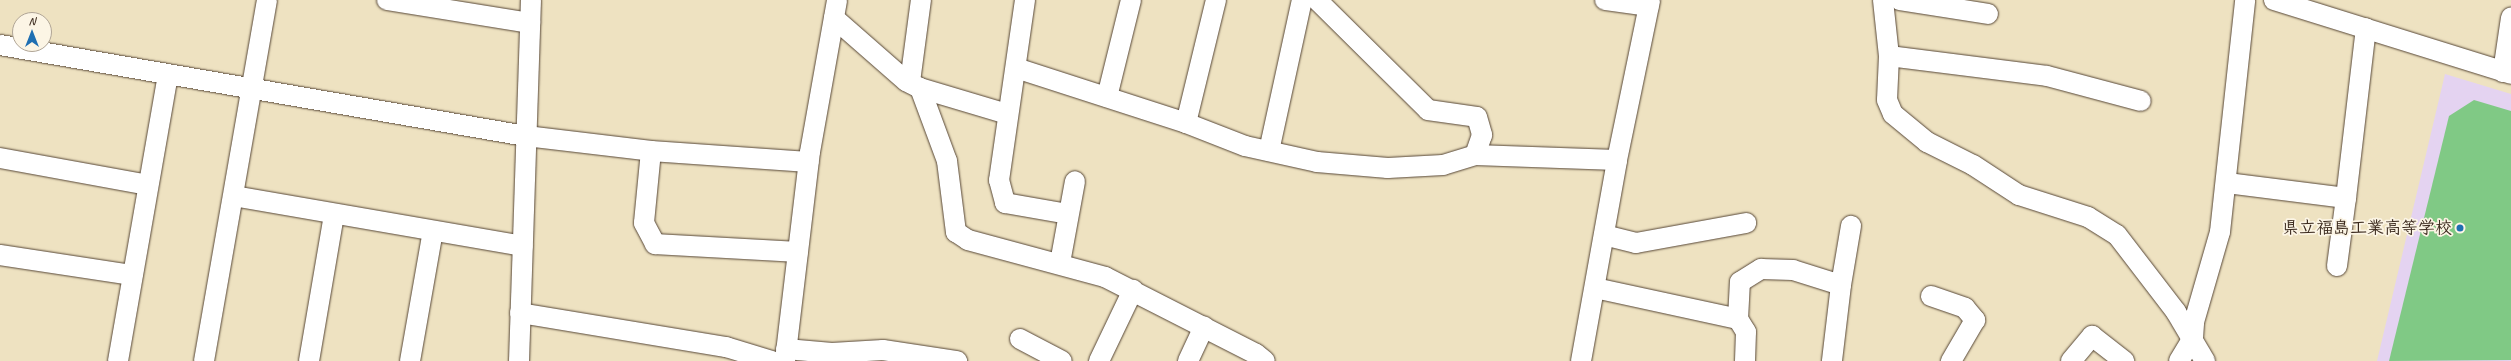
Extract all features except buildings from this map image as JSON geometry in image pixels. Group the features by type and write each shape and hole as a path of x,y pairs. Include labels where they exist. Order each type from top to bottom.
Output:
{"street":[{"path":"204,361 253,90 267,0"},
{"path":"387,0 530,23"},
{"path":"519,361 531,0"},
{"path":"915,85 921,0"},
{"path":"1025,0 1016,68 1007,114 999,180 1005,203 1068,214"},
{"path":"1107,98 1131,0"},
{"path":"1186,123 1216,0"},
{"path":"1270,150 1302,0"},
{"path":"1317,0 1428,110 1477,117 1482,135 1475,155"},
{"path":"1581,361 1617,160 1650,3 1605,0"},
{"path":"1883,0 1889,56 1887,100 1893,114 1927,142 1973,166 2019,195 2088,217 2117,235 2176,312 2193,338 2205,361"},
{"path":"1900,0 1988,14"},
{"path":"2179,361 2193,338 2194,322 2220,232 2227,183 2245,0"},
{"path":"2274,0 2507,73 2511,18"},
{"path":"835,9 915,85 947,161 956,232 968,240 1060,263 1105,277 1204,327 1265,361"},
{"path":"781,357 798,252 809,162 835,9"},
{"path":"2337,266 2366,28"},
{"path":"0,46 526,136 651,151 809,162"},
{"path":"1889,56 2047,76 2141,101"},
{"path":"1016,68 1186,123 1245,146 1270,150 1317,162 1388,168 1443,166 1475,155 1617,160"},
{"path":"118,361 168,74"},
{"path":"915,85 1007,114"},
{"path":"651,151 644,223 655,244 798,252"},
{"path":"0,158 148,185"},
{"path":"1060,263 1075,181"},
{"path":"2227,183 2346,198"},
{"path":"234,196 523,246"},
{"path":"309,361 334,214"},
{"path":"1604,235 1636,243 1746,223"},
{"path":"1832,361 1841,285 1851,226"},
{"path":"410,361 433,231"},
{"path":"0,254 132,275"},
{"path":"1744,361 1746,332 1738,319 1740,282 1761,268 1793,270 1841,285"},
{"path":"1595,288 1738,319"},
{"path":"1099,361 1133,290"},
{"path":"1931,296 1965,308 1975,320 1955,360"},
{"path":"520,313 781,357 883,350 957,361"},
{"path":"1188,361 1204,327"},
{"path":"2071,361 2092,336 2124,361"},
{"path":"1020,339 1062,361"}],"shaded area":[{"name":"県立福島工業高等学校","path":"2445,74 2511,94 2511,361 2377,361"}],"green space":[{"name":"県立福島工業高等学校","path":"2474,100 2511,111 2511,360 2389,361 2449,116"}],"place":[{"name":"県立福島工業高等学校","path":"2460,228"}]}
